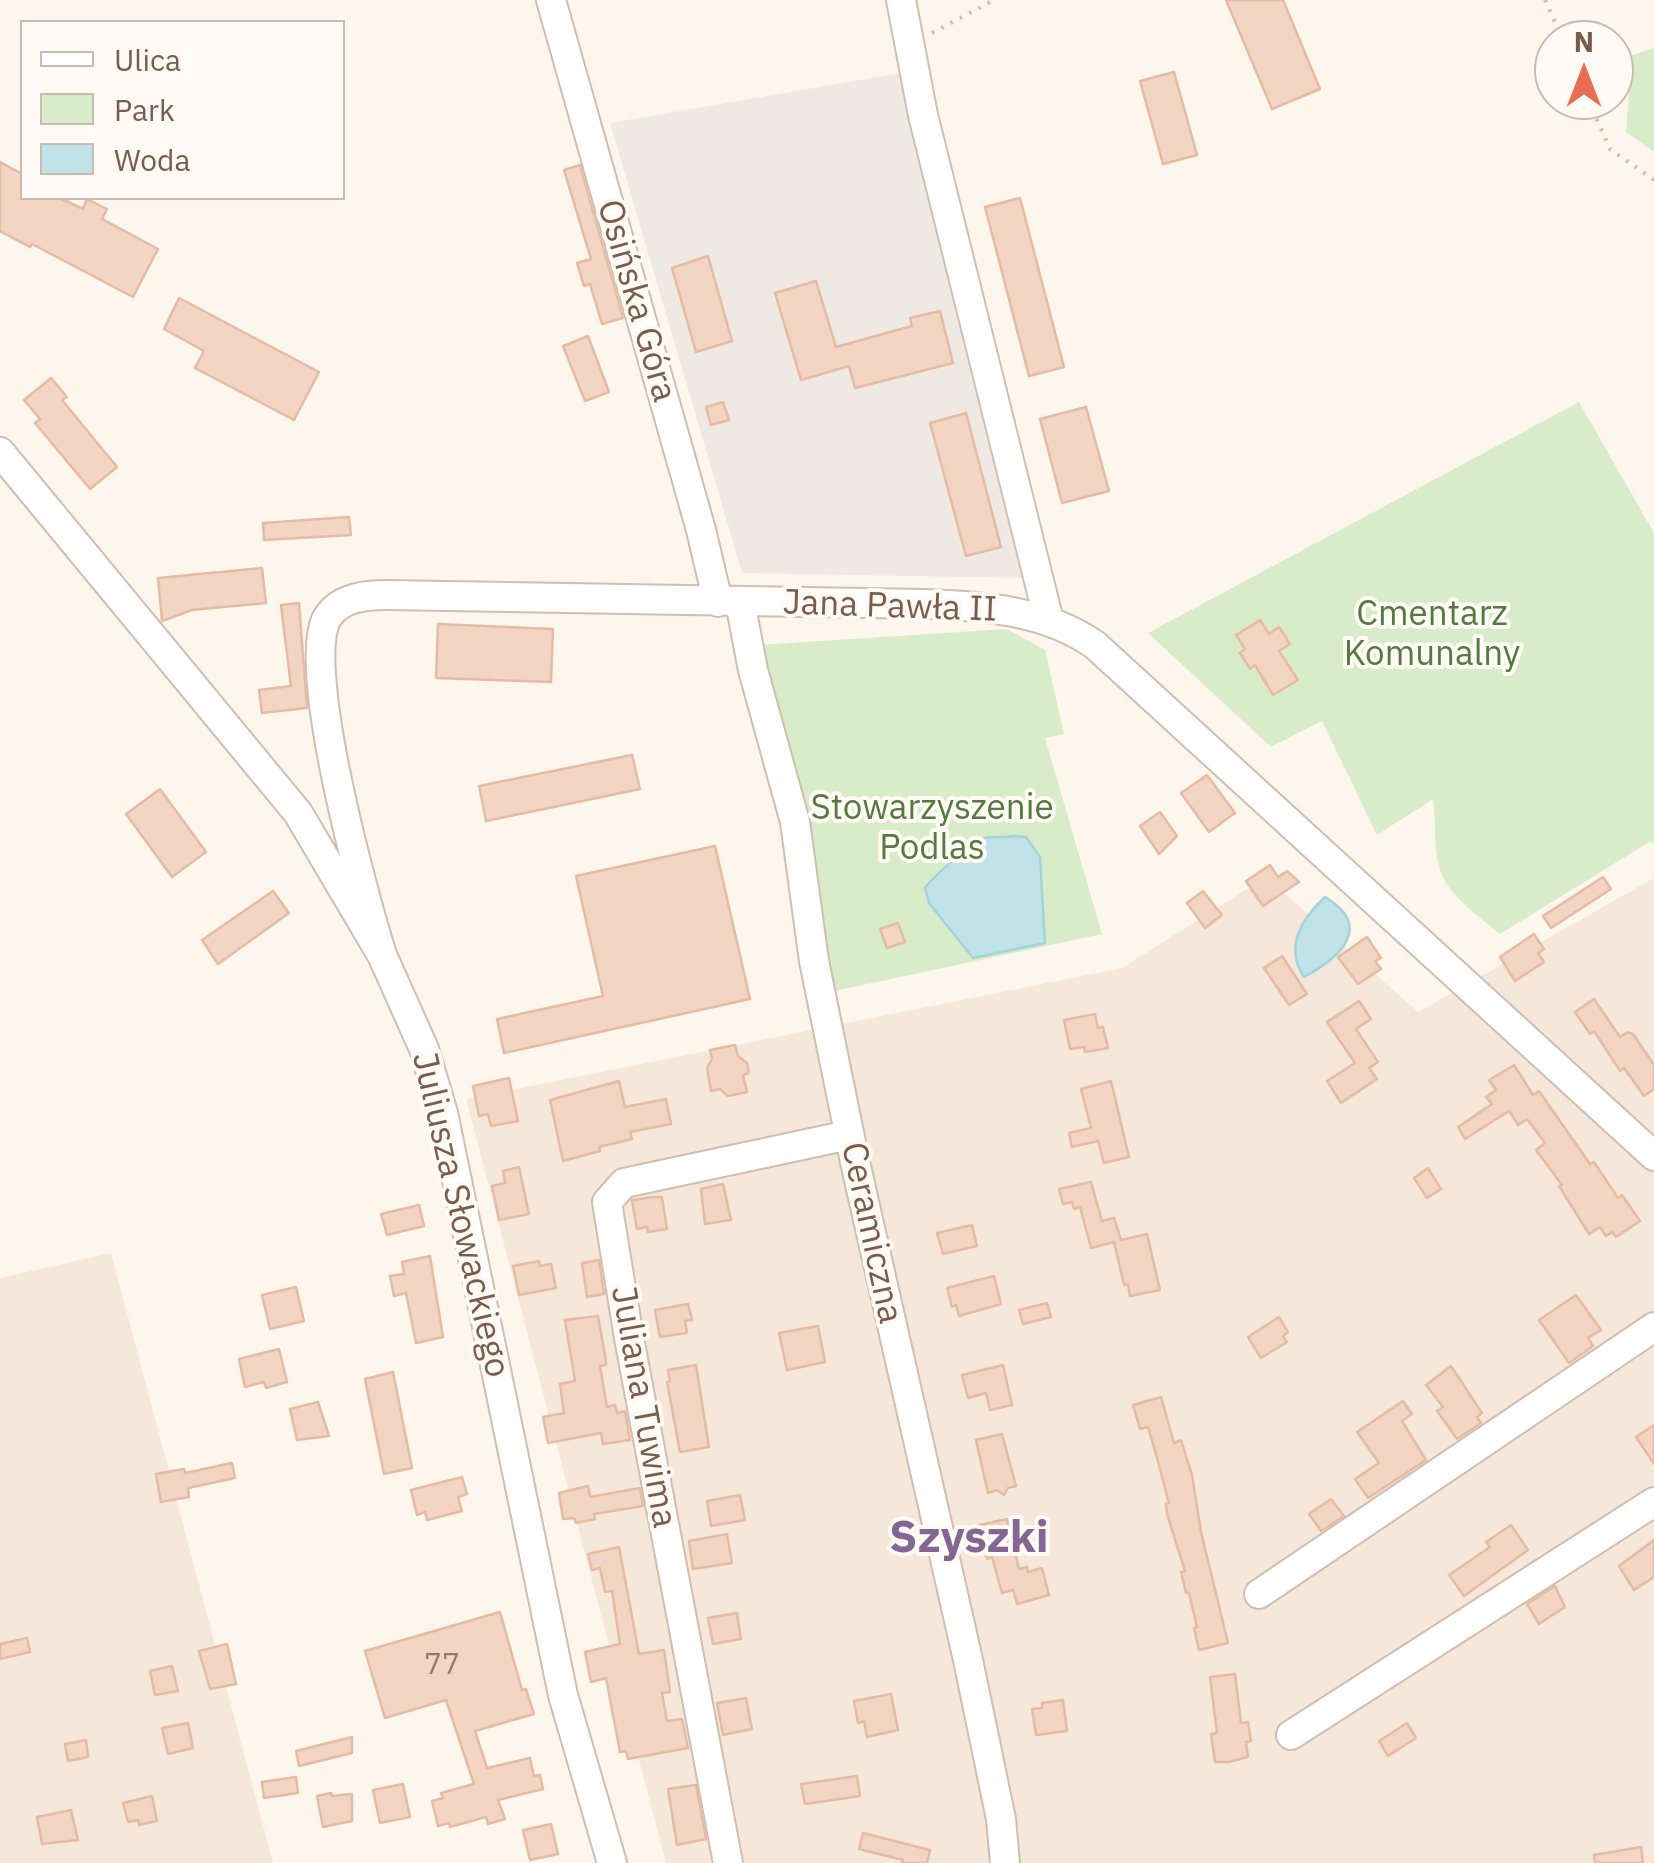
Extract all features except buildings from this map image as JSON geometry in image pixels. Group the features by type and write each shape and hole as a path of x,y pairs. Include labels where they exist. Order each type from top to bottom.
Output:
{"street":[{"name":"Osińska Góra","path":"551,0 701,530 729,602"},
{"path":"901,0 923,115 1048,621"},
{"name":"Juliusza Słowackiego","path":"0,452 298,813 382,956 424,1049 443,1113 562,1695 612,1863"},
{"name":"Jana Pawła II","path":"382,956 335,775 324,684 322,633 330,614 354,598 388,595 973,606 1048,621 1095,645 1654,1156"},
{"name":"Ceramiczna","path":"729,602 753,670 795,822 814,961 849,1135 968,1660 1002,1819 1005,1863"},
{"path":"298,813 324,803 335,775"},
{"name":"Juliana Tuwima","path":"728,1863 628,1338 607,1202 624,1182 849,1135"},
{"path":"1260,1594 1654,1326"},
{"path":"1292,1735 1654,1502"}],"path":[{"path":"910,45 994,0"},
{"path":"1597,120 1610,149 1654,180"}],"shaded area":[{"path":"901,73 1028,578 742,573 610,123"},
{"path":"1266,877 1418,1012 1654,878 1654,1863 666,1863 466,1099 1122,968"},
{"path":"111,1253 273,1863 0,1863 0,1278"}],"green space":[{"path":"1654,48 1654,152 1626,132 1627,120 1634,120 1634,54"},
{"name":"Cmentarz Komunalny","path":"1579,402 1654,533 1654,845 1651,841 1500,934 1463,903 1441,874 1433,799 1377,835 1322,721 1271,747 1148,633"},
{"name":"Stowarzyszenie Podlas","path":"1007,629 1045,650 1064,734 1045,738 1102,934 830,992 759,645"}],"water":[{"path":"1026,837 1040,857 1045,943 973,958 929,903 925,888 980,839"},
{"path":"1325,897 1340,908 1350,930 1340,951 1304,977 1296,955 1298,934"}],"district":[{"name":"Szyszki","path":"969,1539"}]}
